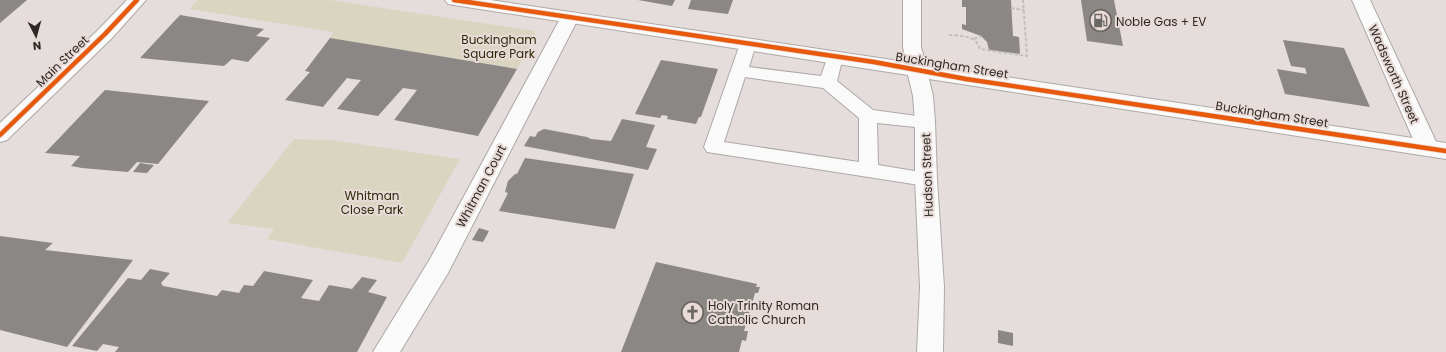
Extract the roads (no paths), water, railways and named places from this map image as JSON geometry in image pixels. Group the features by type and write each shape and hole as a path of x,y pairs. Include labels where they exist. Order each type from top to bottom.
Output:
{"street":[{"name":"Main Street","path":"0,135 105,34 137,0"},
{"name":"Hudson Street","path":"912,0 912,47 926,122 926,179 932,287 930,352"},
{"name":"Wadsworth Street","path":"1361,0 1437,150"},
{"name":"Buckingham Street","path":"462,1 1437,150"},
{"name":"Whitman Court","path":"386,352 439,266 570,17"}],"lane":[{"path":"748,44 714,147 926,179"},
{"path":"828,83 835,57"},
{"path":"739,71 828,83 868,116 926,122"},
{"path":"868,116 869,171"}],"place":[{"name":"Noble Gas + EV","path":"1101,21"},
{"name":"Holy Trinity Roman Catholic Church","path":"693,312"}],"park label":[{"name":"Buckingham Square Park","path":"499,46"},
{"name":"Whitman Close Park","path":"372,202"}]}
